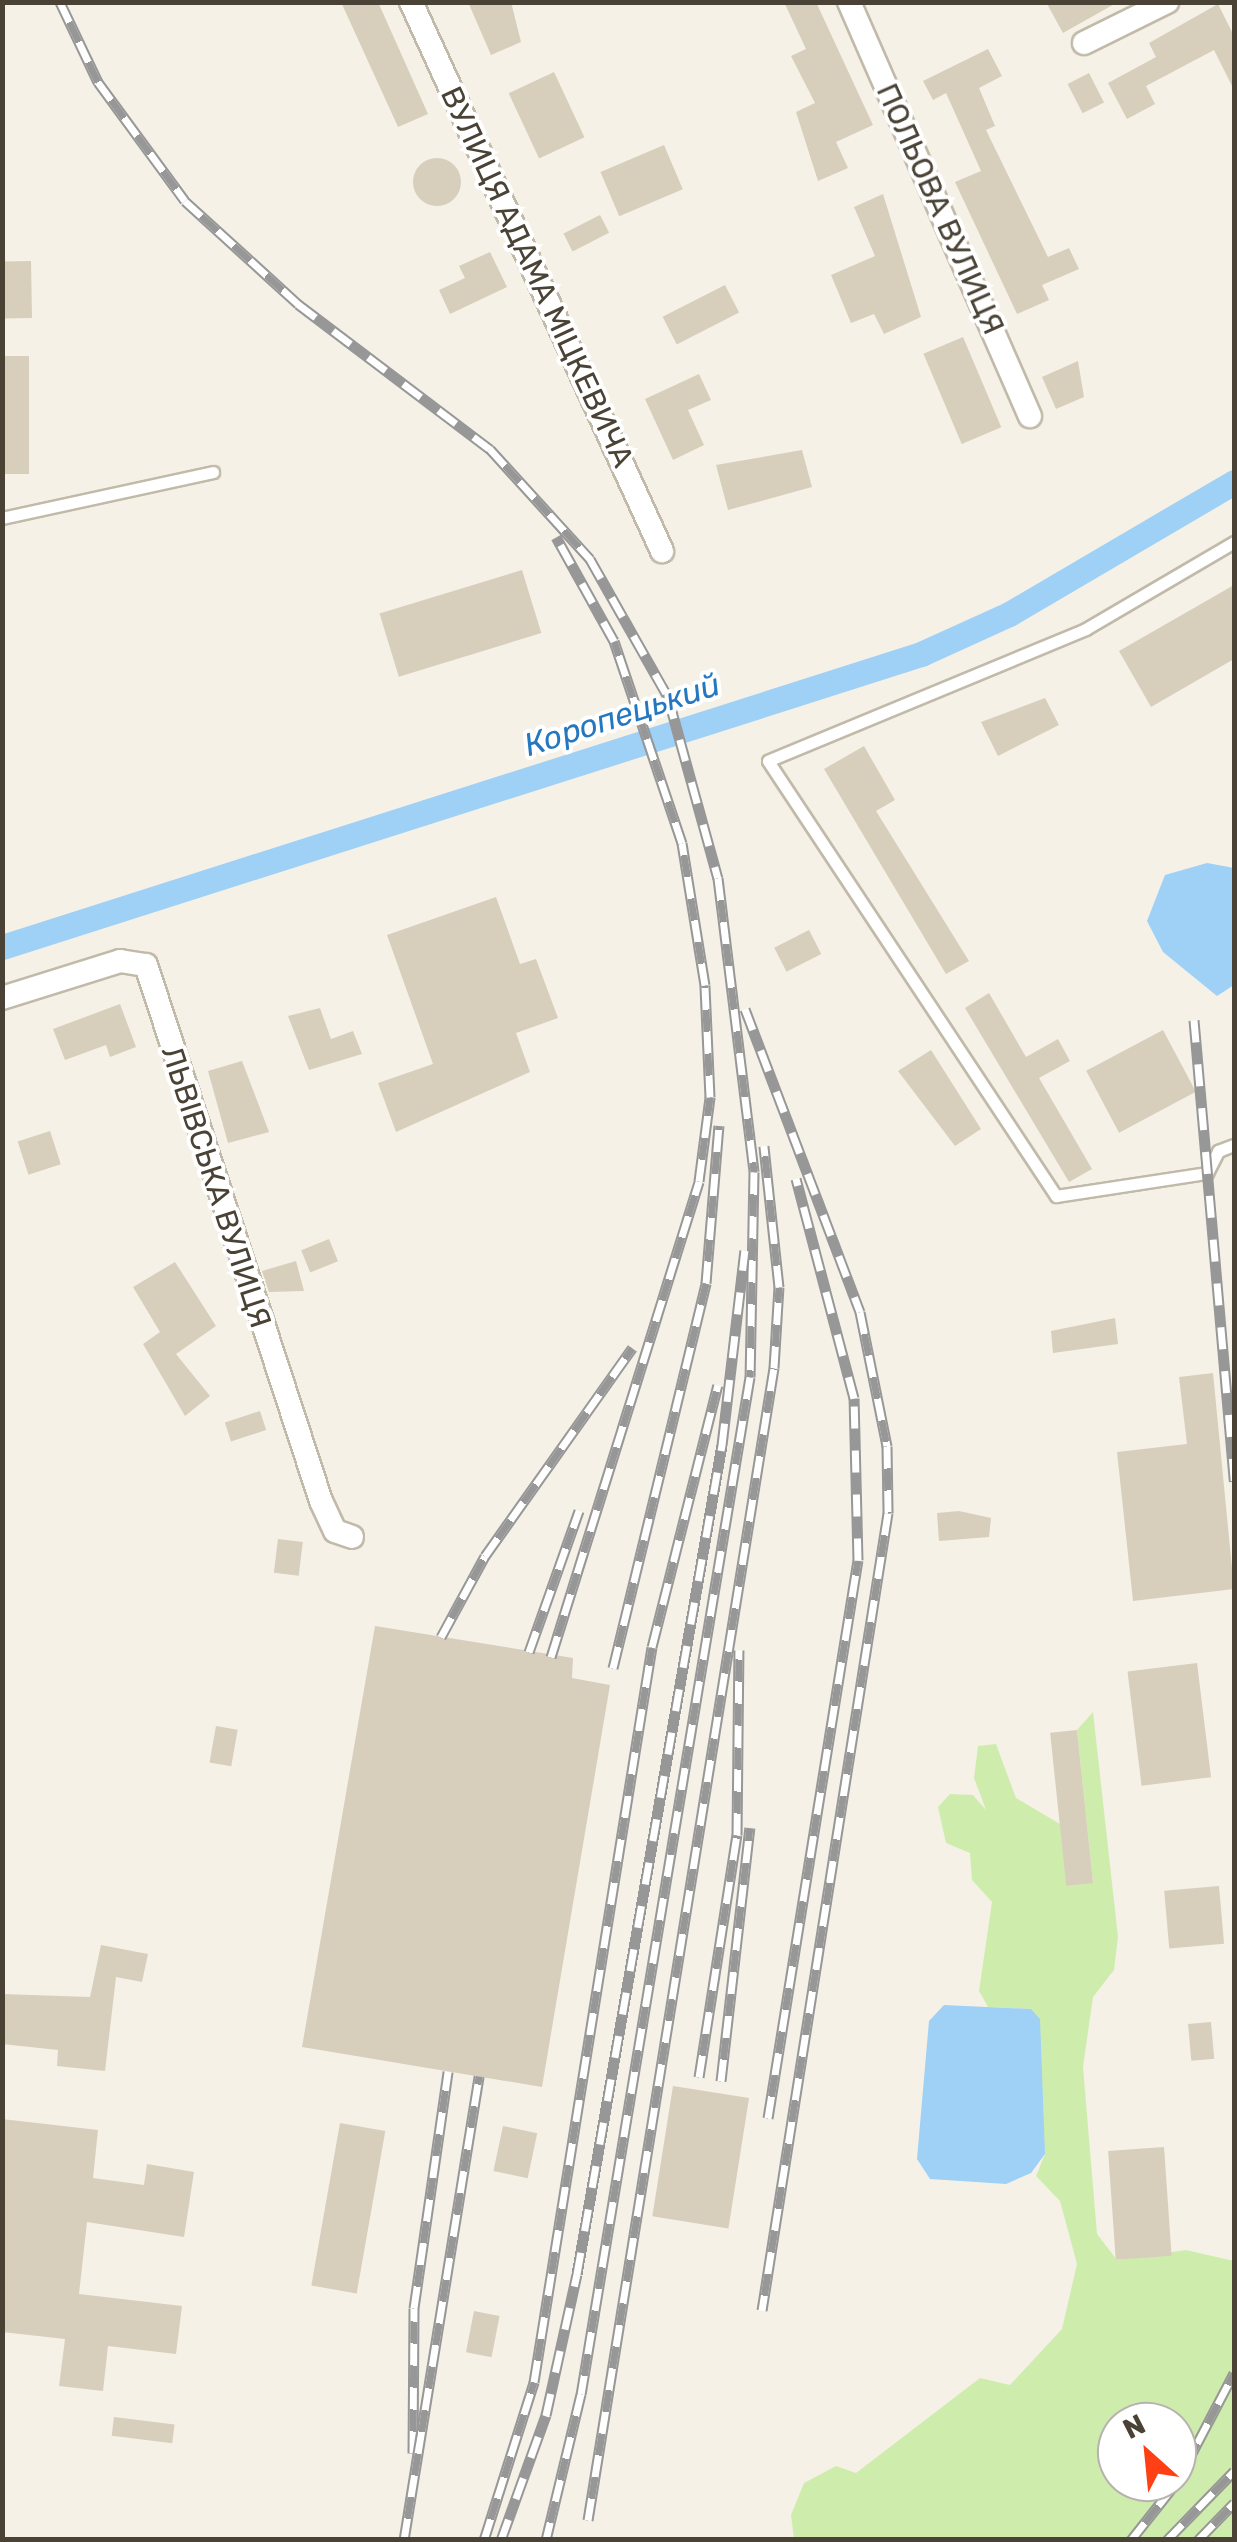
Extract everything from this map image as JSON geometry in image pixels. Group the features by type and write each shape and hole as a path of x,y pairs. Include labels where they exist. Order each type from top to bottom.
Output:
{"street":[{"name":"ВУЛИЦЯ АДАМА МІЦКЕВИЧА","path":"411,2 662,551"},
{"name":"ПОЛЬОВА ВУЛИЦЯ","path":"850,2 1030,416"},
{"path":"1084,43 1167,2"},
{"name":"ЛЬВІВСЬКА ВУЛИЦЯ","path":"2,998 120,962 146,966 321,1501 335,1531 352,1537"}],"lane":[{"path":"2,518 213,472"},
{"path":"1234,542 1086,629 768,761 1056,1196 1207,1173 1218,1151 1234,1145"}],"green space":[{"path":"1093,1712 1118,1937 1114,1970 1093,1997 1083,2067 1097,2234 1117,2260 1186,2250 1234,2261 1234,2539 794,2539 791,2515 804,2483 836,2466 856,2473 980,2378 1010,2385 1062,2329 1077,2264 1060,2201 1036,2176 1045,2154 1031,2009 988,2007 979,1991 992,1902 972,1880 970,1853 946,1843 938,1807 950,1794 973,1795 986,1810 974,1778 978,1746 996,1744 1016,1798 1060,1824 1067,1886 1093,1883 1077,1730"}],"water":[{"path":"1207,863 1234,868 1234,985 1217,996 1163,952 1147,921 1165,875"},
{"path":"944,2005 1031,2009 1040,2019 1045,2154 1031,2173 1006,2184 930,2179 917,2159 929,2021"}],"building":[{"path":"341,2 378,2 428,114 398,127"},
{"path":"468,2 511,2 521,42 491,55"},
{"path":"784,2 816,2 873,125 836,142 848,168 818,181 796,112 815,103 791,56 806,49"},
{"path":"1046,2 1118,2 1063,33"},
{"path":"1218,4 1234,36 1234,90 1214,50 1146,86 1155,104 1127,119 1108,83 1156,57 1149,43"},
{"path":"988,49 1002,76 979,88 995,126 986,130 1048,257 1069,248 1079,269 1042,285 1049,300 1017,314 955,182 981,171 946,93 933,100 923,81"},
{"path":"554,72 584,137 539,158 509,93"},
{"path":"1089,73 1104,102 1083,113 1068,84"},
{"path":"664,145 683,189 619,216 600,172"},
{"path":"437,158 454,165 461,182 454,199 437,206 420,199 413,182 420,165"},
{"path":"883,194 921,317 884,334 874,314 851,323 831,275 875,256 854,207"},
{"path":"600,215 609,233 573,251 563,234"},
{"path":"490,252 507,287 450,314 439,290 465,278 459,266"},
{"path":"31,261 32,318 3,318 2,262"},
{"path":"725,285 739,313 677,344 663,317"},
{"path":"963,337 1001,427 962,444 923,354"},
{"path":"2,356 29,356 29,474 2,474"},
{"path":"1078,361 1084,397 1056,409 1042,377"},
{"path":"699,374 711,400 688,410 704,445 673,460 645,399"},
{"path":"802,450 812,487 728,510 716,465"},
{"path":"522,570 541,633 399,677 380,614"},
{"path":"1234,585 1234,659 1151,707 1119,651"},
{"path":"1045,698 1059,725 998,756 981,722"},
{"path":"864,746 895,800 876,811 969,961 946,974 824,769"},
{"path":"496,897 520,964 536,959 558,1018 516,1033 530,1072 396,1132 378,1083 433,1064 387,935"},
{"path":"809,930 821,954 787,972 774,948"},
{"path":"989,993 1026,1057 1058,1039 1070,1061 1039,1078 1092,1169 1069,1182 965,1008"},
{"path":"120,1004 136,1047 110,1057 106,1045 65,1060 53,1029"},
{"path":"320,1008 331,1039 353,1031 362,1054 309,1070 288,1016"},
{"path":"1163,1030 1196,1092 1119,1133 1086,1071"},
{"path":"931,1050 981,1129 955,1146 898,1071"},
{"path":"242,1061 269,1132 228,1143 208,1071"},
{"path":"50,1131 61,1164 28,1175 18,1142"},
{"path":"329,1239 338,1261 310,1272 301,1250"},
{"path":"296,1261 304,1291 269,1292 262,1271"},
{"path":"175,1262 216,1326 176,1354 210,1396 185,1416 143,1344 160,1332 133,1287"},
{"path":"1115,1318 1118,1344 1053,1353 1051,1331"},
{"path":"1213,1373 1234,1589 1133,1601 1117,1452 1187,1444 1179,1377"},
{"path":"260,1411 266,1430 231,1441 225,1422"},
{"path":"959,1511 991,1518 989,1537 939,1541 937,1513"},
{"path":"278,1539 303,1542 299,1576 274,1573"},
{"path":"375,1626 573,1658 572,1678 610,1685 542,2087 302,2047"},
{"path":"1197,1663 1211,1777 1142,1786 1128,1672"},
{"path":"216,1726 238,1730 231,1766 210,1762"},
{"path":"1077,1730 1093,1883 1066,1886 1050,1733"},
{"path":"1219,1886 1224,1944 1169,1949 1164,1891"},
{"path":"101,1945 148,1954 142,1982 116,1977 105,2071 57,2066 58,2050 2,2044 2,1994 90,1997"},
{"path":"1211,2022 1214,2059 1191,2061 1188,2024"},
{"path":"673,2086 749,2098 728,2228 652,2216"},
{"path":"2,2119 98,2130 93,2178 144,2185 147,2164 194,2172 184,2237 87,2222 79,2294 182,2306 176,2354 108,2346 103,2391 59,2386 65,2339 2,2332"},
{"path":"340,2123 385,2131 357,2293 311,2285"},
{"path":"503,2126 537,2133 528,2178 493,2171"},
{"path":"1164,2147 1172,2256 1116,2260 1108,2151"},
{"path":"474,2311 500,2316 492,2357 466,2352"},
{"path":"114,2417 175,2424 172,2443 112,2436"}],"waterway":[{"name":"Коропецький","path":"2,947 921,654 1009,614 1234,482"}],"railway":[{"path":"60,2 98,82 185,201 298,304 490,449 590,559 668,697 718,878 754,1172 750,1377 581,2394 546,2540"},
{"path":"551,1657 699,1181 710,1097 705,985 682,843 614,641 556,537"},
{"path":"745,1009 860,1312 887,1446 888,1513 762,2310"},
{"path":"1194,1020 1234,1481"},
{"path":"613,1668 706,1283 719,1126"},
{"path":"588,2520 774,1368 779,1287 764,1146"},
{"path":"768,2118 858,1560 854,1398 796,1179"},
{"path":"501,2540 546,2415 577,2274 722,1445 745,1250"},
{"path":"441,1637 485,1556 632,1348"},
{"path":"484,2540 534,2382 652,1647 718,1385"},
{"path":"529,1652 579,1511"},
{"path":"699,2077 737,1835 739,1650"},
{"path":"721,2081 750,1828"},
{"path":"413,2453 414,2308 448,2071"},
{"path":"404,2540 479,2076"},
{"path":"1197,2444 1234,2373"},
{"path":"1167,2540 1234,2471"},
{"path":"1131,2540 1161,2502"},
{"path":"1198,2540 1234,2503"}]}
